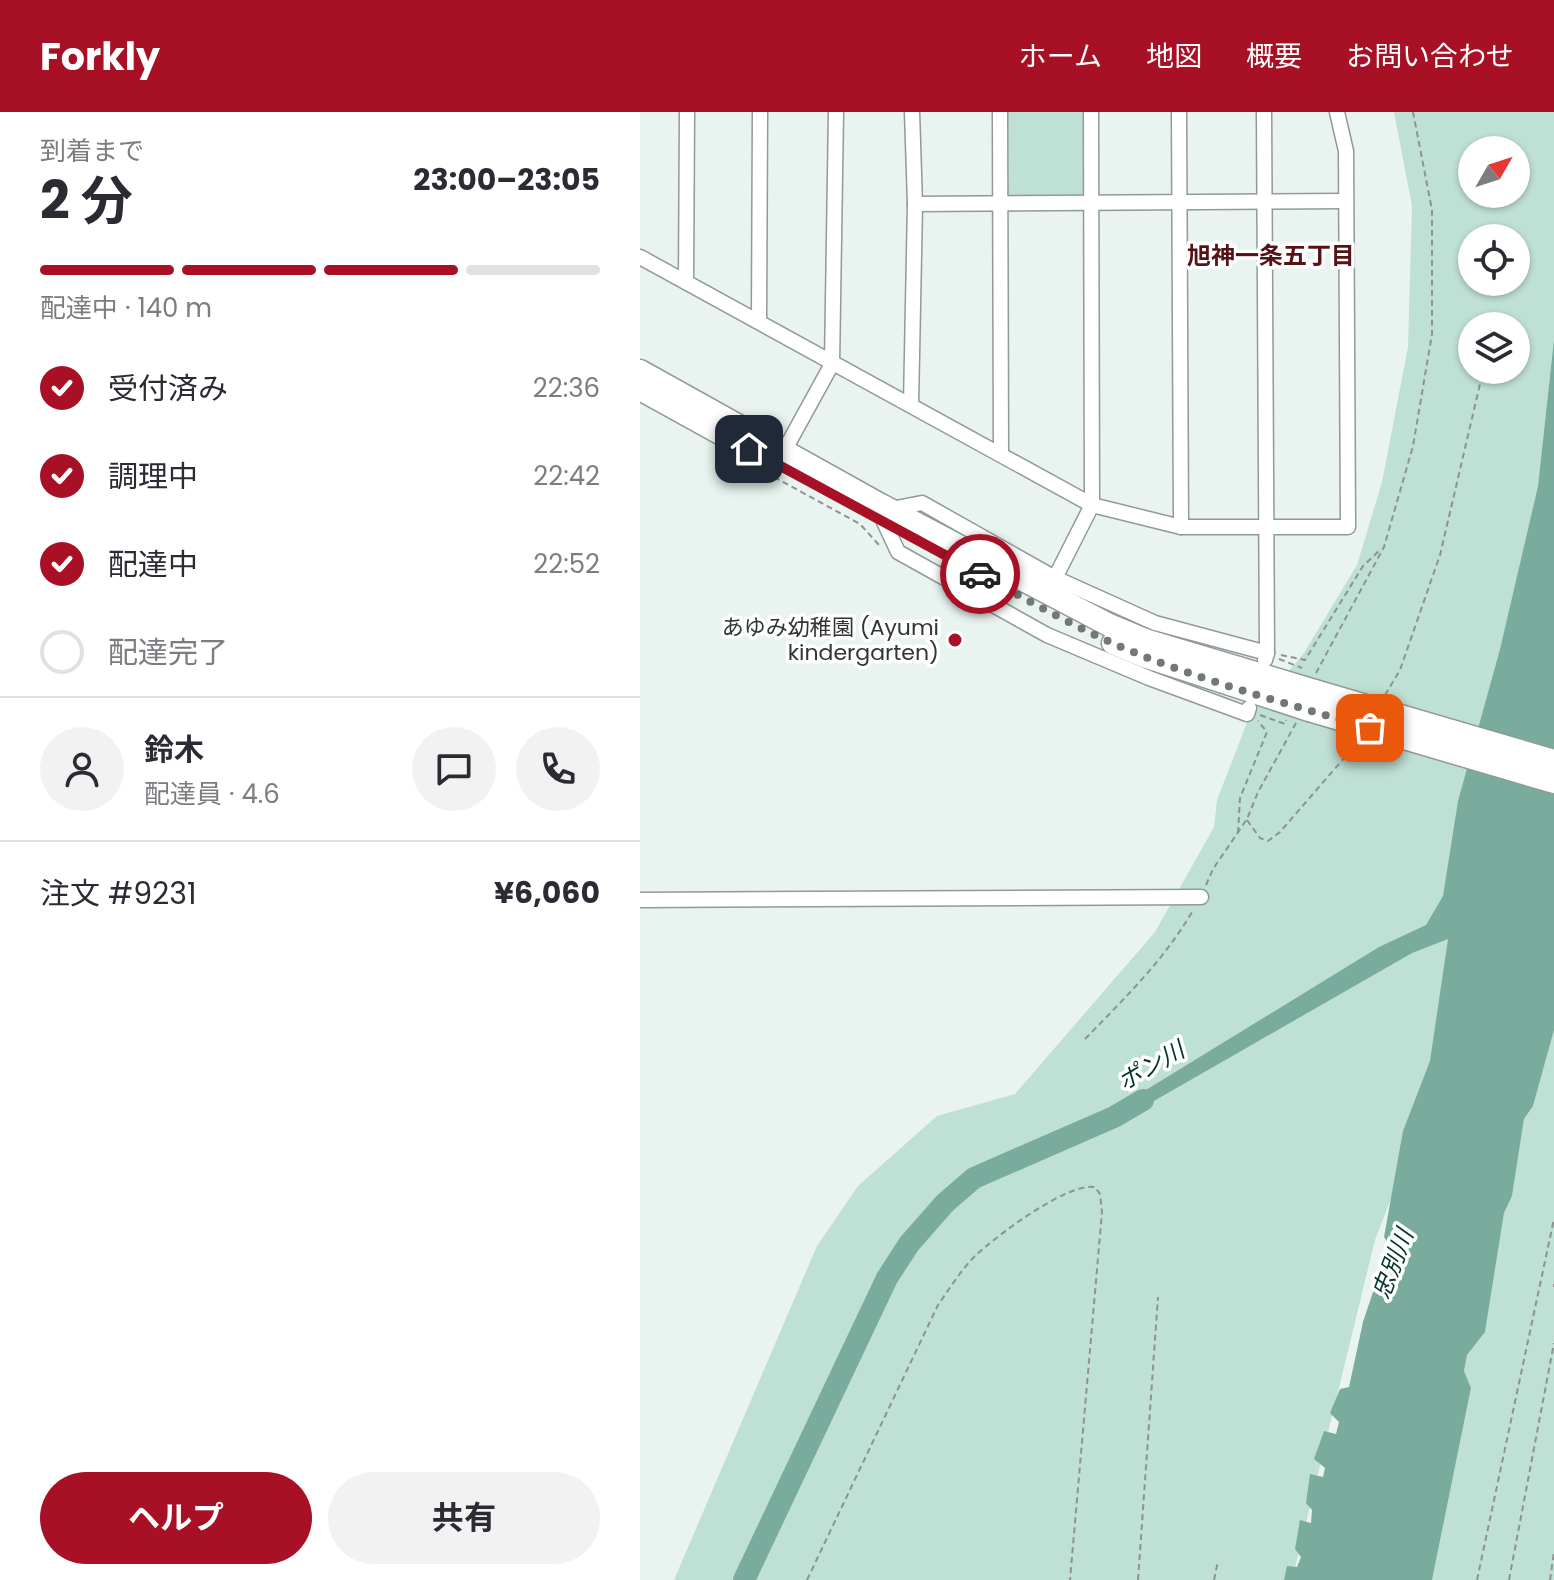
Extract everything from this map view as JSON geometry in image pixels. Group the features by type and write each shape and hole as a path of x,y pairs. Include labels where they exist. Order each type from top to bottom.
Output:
{"main road":[{"path":"640,371 780,457 1068,621 1131,651 1227,685 1312,694 1554,761"},
{"path":"640,389 780,457"},
{"path":"1312,694 1554,782"}],"street":[{"path":"686,282 687,112"},
{"path":"759,321 760,112"},
{"path":"780,457 832,364 836,112"},
{"path":"911,405 915,204 912,112"},
{"path":"1000,112 1001,455"},
{"path":"1055,578 1092,505 1091,112"},
{"path":"1179,112 1181,527"},
{"path":"1248,711 1149,678 1047,635 898,552 887,516 922,503 1055,578 1155,623 1266,656 1264,112"},
{"path":"640,257 1092,505 1181,527 1348,527 1346,151 1337,112"},
{"path":"915,204 1345,201"},
{"path":"640,900 1201,897"}],"path":[{"path":"1312,694 1384,547 1413,446 1432,334 1432,210 1413,112"},
{"path":"1385,696 1400,670 1440,555 1480,384"},
{"path":"1266,656 1305,660 1363,566 1384,547"},
{"path":"1266,656 1302,667"},
{"path":"1248,711 1285,724"},
{"path":"1238,834 1240,798 1267,732 1248,711"},
{"path":"1247,819 1251,829 1268,841 1308,801 1362,735"},
{"path":"807,1580 938,1305 958,1275 994,1240 1048,1203 1087,1186 1095,1187 1100,1194 1102,1212 1070,1580"},
{"path":"1477,1580 1554,1219"},
{"path":"1138,1580 1158,1297"},
{"path":"1509,1580 1554,1343"},
{"path":"1550,1580 1554,1552"},
{"path":"1214,1580 1218,1561"}],"shaded area":[{"path":"1000,112 1091,112 1092,204 1002,204"},
{"path":"1394,112 1554,112 1554,339 1538,486 1500,649 1473,747 1456,1030 1375,1240 1292,1580 674,1580 817,1246 858,1186 937,1116 1015,1094 1155,932 1214,827 1217,800 1248,720 1304,653 1357,565 1382,482 1408,347 1412,206"},
{"path":"1554,1030 1554,1580 1432,1580 1471,1388 1464,1371 1467,1354 1485,1332 1504,1213 1512,1196 1524,1119 1533,1106"}],"water":[{"name":"忠別川","path":"1554,339 1554,1030 1533,1106 1524,1119 1512,1196 1504,1213 1485,1332 1467,1355 1464,1371 1471,1388 1432,1580 1284,1580 1287,1566 1297,1567 1301,1557 1295,1549 1300,1520 1311,1523 1312,1510 1306,1503 1310,1474 1323,1477 1325,1468 1314,1459 1324,1431 1336,1434 1339,1422 1330,1413 1340,1389 1349,1387 1363,1322 1389,1244 1384,1237 1403,1131 1430,1061 1448,939 1412,953 1119,1121 1115,1109 1379,947 1426,925 1443,896 1458,801 1500,649 1538,486"}],"waterway":[{"name":"ポン川","path":"744,1580 887,1278 909,1244 945,1203 974,1178 1114,1117 1143,1100"}],"way so far":[{"path":"980,574 1068,621 1144,656 1227,685 1370,728"}],"place":[{"name":"あゆみ幼稚園 (Ayumi kindergarten)","path":"955,640"}],"district":[{"name":"旭神一条五丁目","path":"1271,256"}],"route":[{"path":"749,449 980,574"}]}
